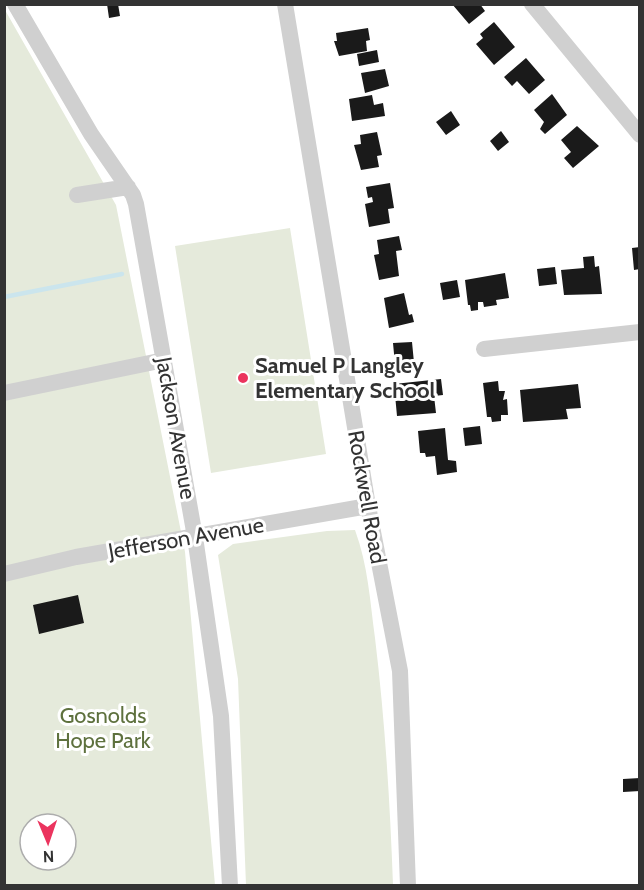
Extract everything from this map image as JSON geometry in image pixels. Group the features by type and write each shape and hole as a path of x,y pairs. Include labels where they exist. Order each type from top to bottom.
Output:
{"street":[{"name":"Jackson Avenue","path":"15,4 82,119 128,187 136,204 195,537 221,716 230,885"},
{"name":"Rockwell Road","path":"285,4 368,506 399,671 408,885"},
{"path":"532,4 639,135"},
{"path":"77,195 128,187"},
{"path":"484,349 639,332"},
{"path":"4,393 164,360"},
{"name":"Jefferson Avenue","path":"4,574 76,557 368,506"}],"green space":[{"name":"Gosnolds Hope Park","path":"5,10 116,205 185,552 215,885 5,885"},
{"path":"290,228 326,454 211,473 175,246"},
{"path":"355,530 366,570 379,669 387,762 393,885 246,885 238,679 218,555 233,544 327,531"}],"building":[{"path":"107,4 118,4 120,16 109,18"},
{"path":"452,4 480,4 485,11 469,24"},
{"path":"494,22 515,47 494,65 476,44 483,38 480,34"},
{"path":"368,28 370,40 366,41 367,51 339,56 334,41 337,41 336,33"},
{"path":"377,50 379,62 359,66 357,54"},
{"path":"526,58 545,80 529,94 517,81 512,86 504,77"},
{"path":"385,69 389,86 365,93 361,73"},
{"path":"552,94 567,115 545,134 540,129 544,122 534,110"},
{"path":"372,95 374,105 383,103 385,116 352,121 349,99"},
{"path":"451,111 460,125 446,135 436,122"},
{"path":"577,126 599,146 573,168 564,158 571,152 561,140"},
{"path":"501,131 509,142 498,151 490,141"},
{"path":"377,132 382,155 377,156 379,167 361,170 354,145 361,144 360,135"},
{"path":"390,183 394,208 388,209 390,223 369,227 365,204 373,202 372,197 368,198 366,187"},
{"path":"399,236 402,250 396,251 399,276 379,280 374,255 379,254 377,240"},
{"path":"640,247 640,269 634,270 632,248"},
{"path":"594,256 595,267 599,266 602,294 564,295 561,270 584,268 583,257"},
{"path":"555,267 557,284 539,286 537,269"},
{"path":"505,273 509,298 496,300 497,305 484,307 483,302 478,302 478,310 471,311 468,305 465,280"},
{"path":"457,280 460,297 443,300 440,283"},
{"path":"404,293 409,315 412,314 414,322 389,328 384,298"},
{"path":"412,342 415,373 396,375 393,343"},
{"path":"441,379 443,395 434,396 436,413 397,416 394,384"},
{"path":"498,381 499,391 505,391 503,400 507,399 508,415 501,415 501,421 492,422 491,417 487,417 483,383"},
{"path":"578,384 581,408 566,409 568,419 523,422 520,390"},
{"path":"480,426 482,444 465,446 463,428"},
{"path":"445,428 448,460 456,461 457,472 437,475 435,456 426,457 425,453 420,453 418,431"},
{"path":"78,595 84,623 39,634 33,605"},
{"path":"640,778 640,791 623,792 623,779"}],"waterway":[{"path":"4,297 122,274"}],"place":[{"name":"Samuel P Langley Elementary School","path":"243,378"}]}
